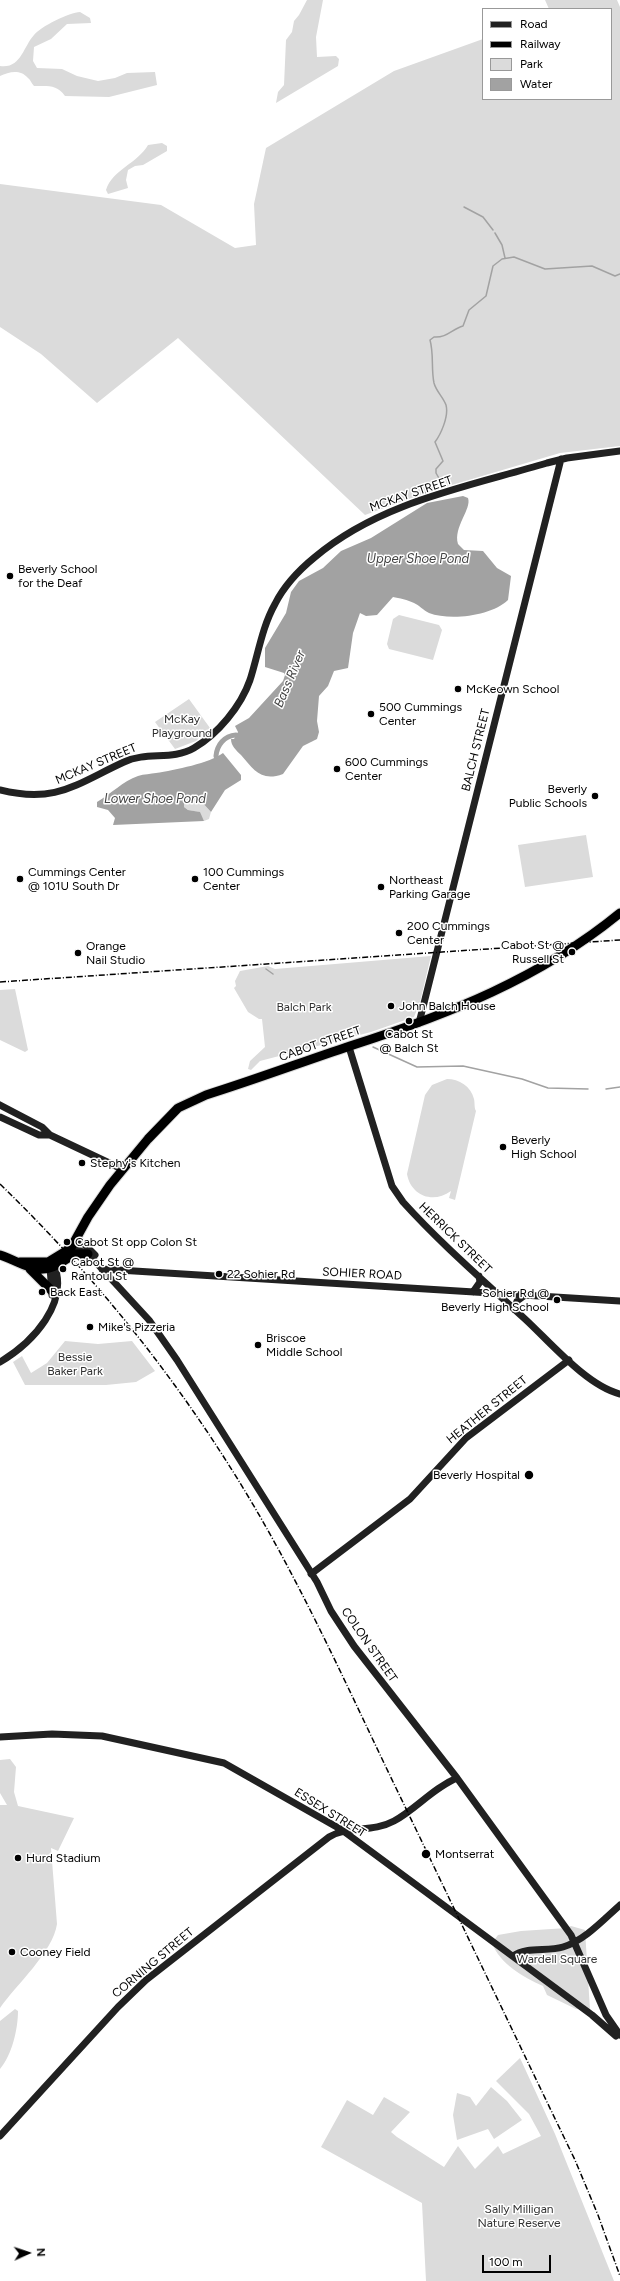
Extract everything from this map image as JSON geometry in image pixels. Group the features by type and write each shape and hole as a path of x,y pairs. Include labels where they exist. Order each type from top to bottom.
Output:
{"highway":[{"name":"CABOT STREET","path":"52,1264 72,1250 88,1217 122,1169 170,1115 185,1103 419,1023 477,999 536,971 577,945 620,912"},
{"path":"72,1250 88,1254"},
{"path":"0,1255 20,1262 30,1269 52,1291"},
{"path":"20,1262 52,1264"},
{"path":"30,1269 52,1264"}],"main road":[{"name":"MCKAY STREET","path":"0,790 22,795 55,793 94,779 134,758 177,755 195,747 220,726 239,701 250,679 267,622 274,605 298,572 314,557 360,526 382,514 433,497 561,459 620,451"},
{"name":"BALCH STREET","path":"419,1023 561,459"},
{"name":"HERRICK STREET","path":"349,1047 392,1186 414,1214 569,1360 595,1381 607,1389 620,1394"},
{"path":"0,1105 42,1127 50,1135 122,1169"},
{"path":"0,1117 39,1135 50,1135"},
{"name":"COLON STREET","path":"77,1237 97,1257 101,1267"},
{"name":"COLON STREET","path":"88,1254 135,1303 177,1360 311,1574 331,1611 354,1646 457,1778 574,1942 601,2004 620,2035"},
{"path":"49,1313 52,1291 52,1264"},
{"path":"0,1362 29,1341 54,1307 57,1294 57,1279 52,1264"},
{"name":"SOHIER ROAD","path":"101,1267 524,1296 620,1301"},
{"path":"473,1292 480,1282 479,1276"},
{"path":"515,1310 517,1301 524,1296"},
{"name":"HEATHER STREET","path":"311,1574 410,1499 466,1438 569,1360"},
{"name":"ESSEX STREET","path":"0,1737 52,1734 99,1736 126,1740 222,1762 342,1830 513,1956 620,2039"},
{"path":"342,1830 366,1830 393,1822 443,1784 457,1778"},
{"name":"CORNING STREET","path":"0,2136 118,2007 146,1980 329,1836 342,1830"},
{"path":"513,1956 524,1950 554,1949 574,1942 620,1906"},
{"path":"592,2016 600,2009 601,2004"}],"green space":[{"path":"307,0 323,0 316,37 317,57 336,56 339,59 338,66 276,103 278,92 284,85 286,40 292,32 294,21"},
{"path":"545,0 617,0 620,7 620,446 560,453 428,492 365,515 178,338 97,403 41,354 0,327 0,184 161,205 235,248 256,245 254,204 266,148 394,71 482,39 482,100 612,100 612,8 549,8"},
{"path":"80,12 90,18 91,23 67,24 51,39 34,47 33,61 37,68 62,69 77,76 98,81 115,78 127,73 155,72 157,85 109,97 65,96 59,89 47,86 34,86 22,73 14,72 0,76 0,66 7,66 17,61 30,40 37,32 63,17"},
{"path":"162,143 167,146 167,151 143,165 135,166 128,170 126,180 128,188 108,194 106,190 109,183 119,172 138,157 148,145"},
{"path":"399,615 439,625 442,630 433,660 389,649 387,644 393,619"},
{"name":"McKay Playground","path":"189,699 210,728 196,741 175,749 155,722"},
{"path":"186,798 199,799 211,812 209,819 204,821 199,812 188,810 184,807 184,801"},
{"path":"586,835 593,877 525,887 518,845"},
{"name":"Balch Park","path":"431,956 420,1002 414,1017 371,1032 260,1061 251,1070 248,1069 250,1061 265,1047 262,1019 259,1019 248,1012 234,988 236,986 235,981 240,971 268,966 275,969"},
{"path":"15,989 28,1050 25,1052 0,1040 0,990"},
{"path":"447,1079 456,1080 464,1084 470,1090 474,1099 476,1111 455,1200 449,1198 451,1191 437,1197 424,1196 413,1188 409,1182 407,1174 425,1095 432,1085"},
{"name":"Bessie Baker Park","path":"65,1341 98,1344 132,1341 155,1371 136,1382 106,1385 25,1385 13,1362 22,1356 31,1373 47,1363"},
{"path":"10,1759 16,1767 14,1792 18,1806 74,1818 58,1851 51,1848 57,1924 54,1935 49,1946 33,1968 0,2008 0,1805 7,1805 0,1793 0,1760"},
{"name":"Wardell Square","path":"571,1926 585,1930 590,2010 576,2009 547,1995 543,1986 520,1974 506,1963 496,1951 492,1943 498,1935 521,1931 567,1928"},
{"path":"15,2009 18,2011 18,2018 14,2042 8,2057 0,2069 0,2021"},
{"name":"Sally Milligan Nature Reserve","path":"520,2058 555,2134 614,2281 426,2281 422,2203 321,2147 347,2100 373,2115 384,2097 410,2112 391,2132 397,2137 444,2167 458,2146 475,2169 498,2146 503,2154 541,2136 529,2114 496,2081"},
{"path":"491,2087 507,2101 522,2120 494,2139 488,2129 457,2140 453,2115 457,2093 470,2097 476,2106"}],"water":[{"name":"Upper Shoe Pond","path":"463,496 468,498 469,502 458,531 458,544 464,550 483,551 497,568 511,576 508,600 492,610 482,613 470,616 448,617 429,613 412,602 393,597 377,615 366,616 360,613 353,633 348,668 334,671 328,686 319,696 317,721 319,732 317,739 303,746 283,774 269,777 254,770 234,748 231,739 234,739 238,732 235,726 249,718 283,681 285,675 284,673 265,667 265,648 286,613 291,592 299,581 323,568 341,551 371,538 427,503"},
{"name":"Lower Shoe Pond","path":"223,753 241,775 241,780 225,790 211,812 199,799 184,799 184,807 188,810 200,812 204,821 113,825 115,818 108,810 97,807 97,802 133,778 192,766 210,760"}],"waterway":[{"path":"464,207 483,217 493,230"},
{"path":"495,233 502,245 505,258"},
{"name":"Bass River","path":"425,493 440,480 436,473 436,469 443,461 435,442 444,425 447,409 445,402 436,389 434,383 430,340 434,337 446,335 463,326 469,310 486,296 493,266 502,259 514,257 545,269 592,266 615,276 620,274"},
{"name":"Bass River","path":"216,756 218,748 222,742 228,737 236,735"},
{"path":"266,969 273,974"},
{"path":"373,1047 417,1067 463,1066 522,1079 548,1088 588,1089"},
{"path":"606,1089 620,1087"}],"railway":[{"path":"0,982 620,940"},
{"path":"0,1184 76,1263 145,1346 209,1434 266,1527 301,1591 575,2160 598,2215 620,2276"}],"place":[{"name":"Beverly School for the Deaf","path":"10,576"},
{"name":"McKeown School","path":"458,689"},
{"name":"500 Cummings Center","path":"371,714"},
{"name":"600 Cummings Center","path":"337,769"},
{"name":"Beverly Public Schools","path":"595,796"},
{"name":"Cummings Center @ 101U South Dr","path":"20,879"},
{"name":"100 Cummings Center","path":"195,879"},
{"name":"Northeast Parking Garage","path":"381,887"},
{"name":"200 Cummings Center","path":"399,933"},
{"name":"Cabot St @ Russell St","path":"572,952"},
{"name":"Orange Nail Studio","path":"78,953"},
{"name":"John Balch House","path":"391,1006"},
{"name":"Cabot St @ Balch St","path":"409,1021"},
{"name":"Beverly High School","path":"503,1147"},
{"name":"Stephy's Kitchen","path":"82,1163"},
{"name":"Cabot St opp Colon St","path":"67,1242"},
{"name":"Cabot St @ Rantoul St","path":"63,1269"},
{"name":"22 Sohier Rd","path":"219,1274"},
{"name":"Back East","path":"42,1292"},
{"name":"Sohier Rd @ Beverly High School","path":"557,1300"},
{"name":"Mike's Pizzeria","path":"90,1327"},
{"name":"Briscoe Middle School","path":"258,1345"},
{"name":"Beverly Hospital","path":"529,1475"},
{"name":"Montserrat","path":"426,1854"},
{"name":"Hurd Stadium","path":"18,1858"},
{"name":"Cooney Field","path":"12,1952"}]}
